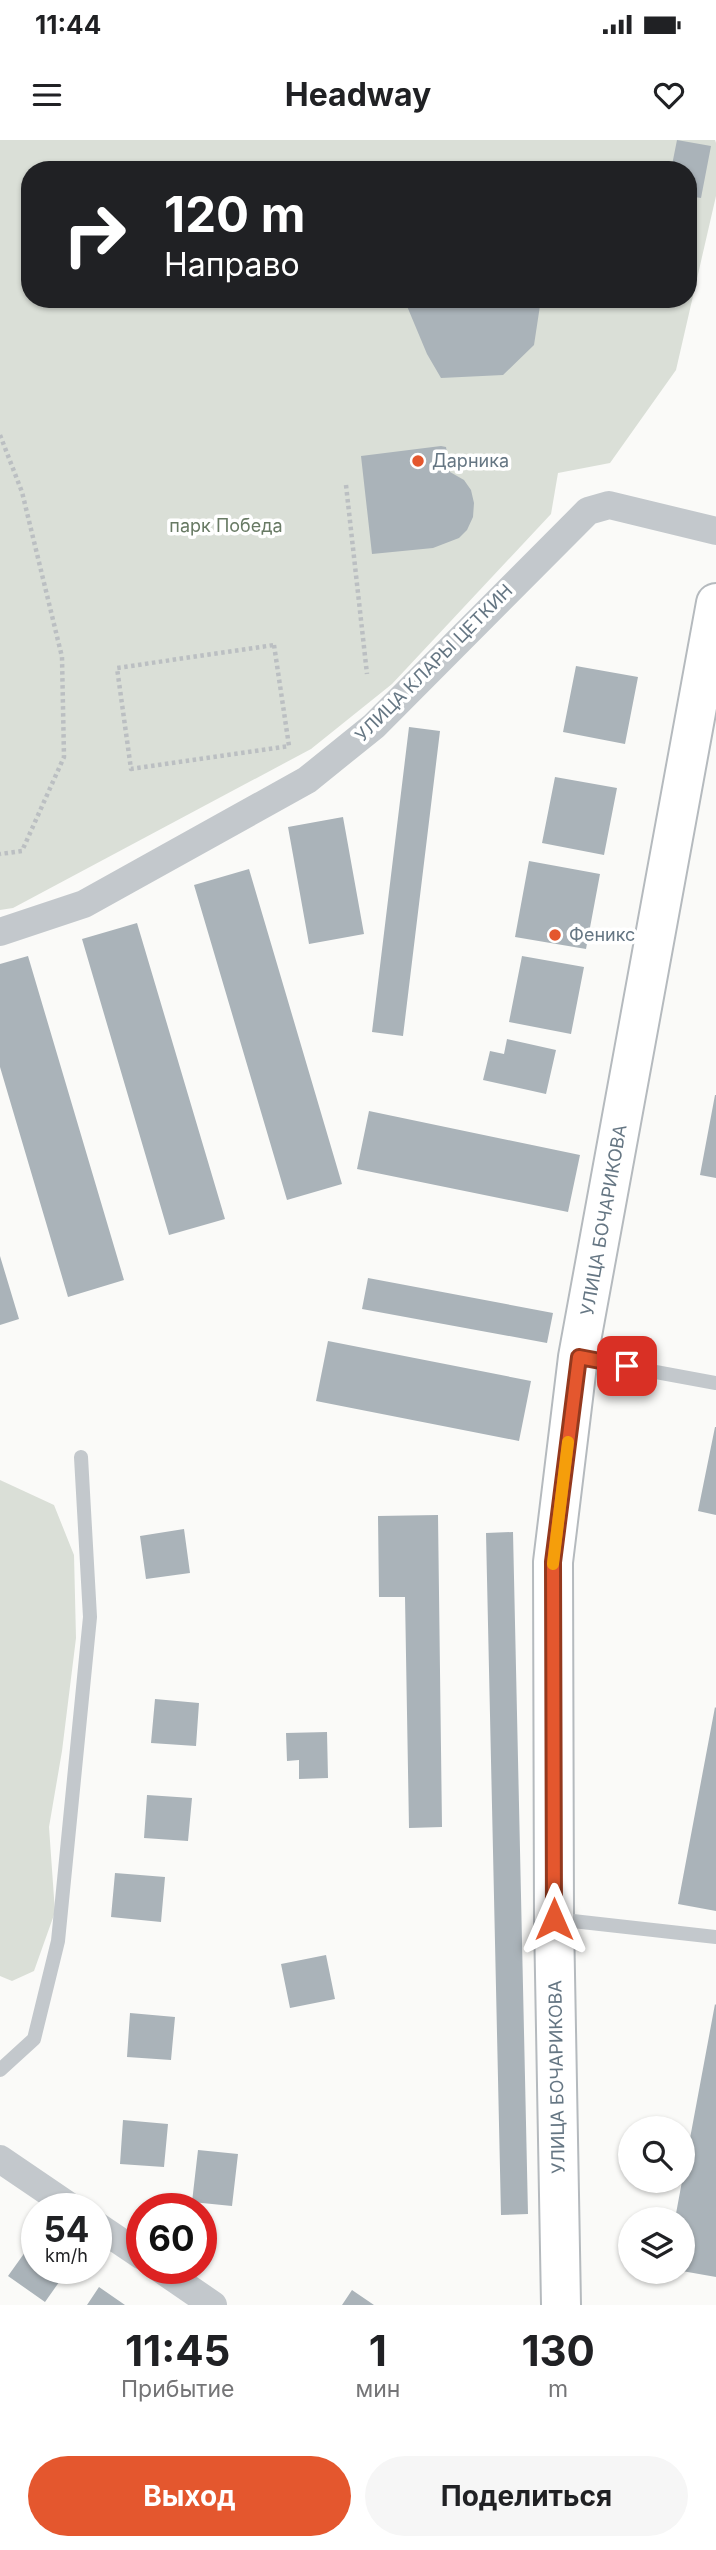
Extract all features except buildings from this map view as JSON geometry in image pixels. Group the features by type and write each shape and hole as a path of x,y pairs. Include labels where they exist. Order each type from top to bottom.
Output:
{"main road":[{"name":"УЛИЦА БОЧАРИКОВА","path":"561,2305 554,1919 553,1562 579,1357 708,687 716,603"}],"street":[{"name":"УЛИЦА КЛАРЫ ЦЕТКИН","path":"0,932 84,904 307,780 374,726 588,511 609,505 716,531"},
{"path":"0,2159 50,2193"},
{"path":"182,2284 212,2305"}],"lane":[{"path":"579,1357 716,1383"},
{"path":"0,2070 34,2039 58,1941 90,1617 81,1457"},
{"path":"554,1919 716,1937"}],"path":[{"path":"0,435 22,492 62,657 64,757 22,851 0,854"},
{"path":"346,485 367,674"},
{"path":"274,645 289,746 131,769 117,668 274,645"}],"green space":[{"name":"парк Победa","path":"0,140 715,140 716,196 697,279 697,161 21,161 21,308 690,308 676,370 610,463 558,473 551,514 392,684 311,749 13,908 0,910"},
{"path":"0,1480 54,1505 74,1555 76,1638 62,1751 49,1827 55,1912 34,1971 12,1981 0,1976"}],"slow traffic":[{"path":"553,1564 568,1442"}],"place":[{"name":"Дарника","path":"418,461"},
{"name":"Феникс","path":"555,935"}],"route":[{"path":"554,1919 553,1562 579,1357 627,1366"}]}
